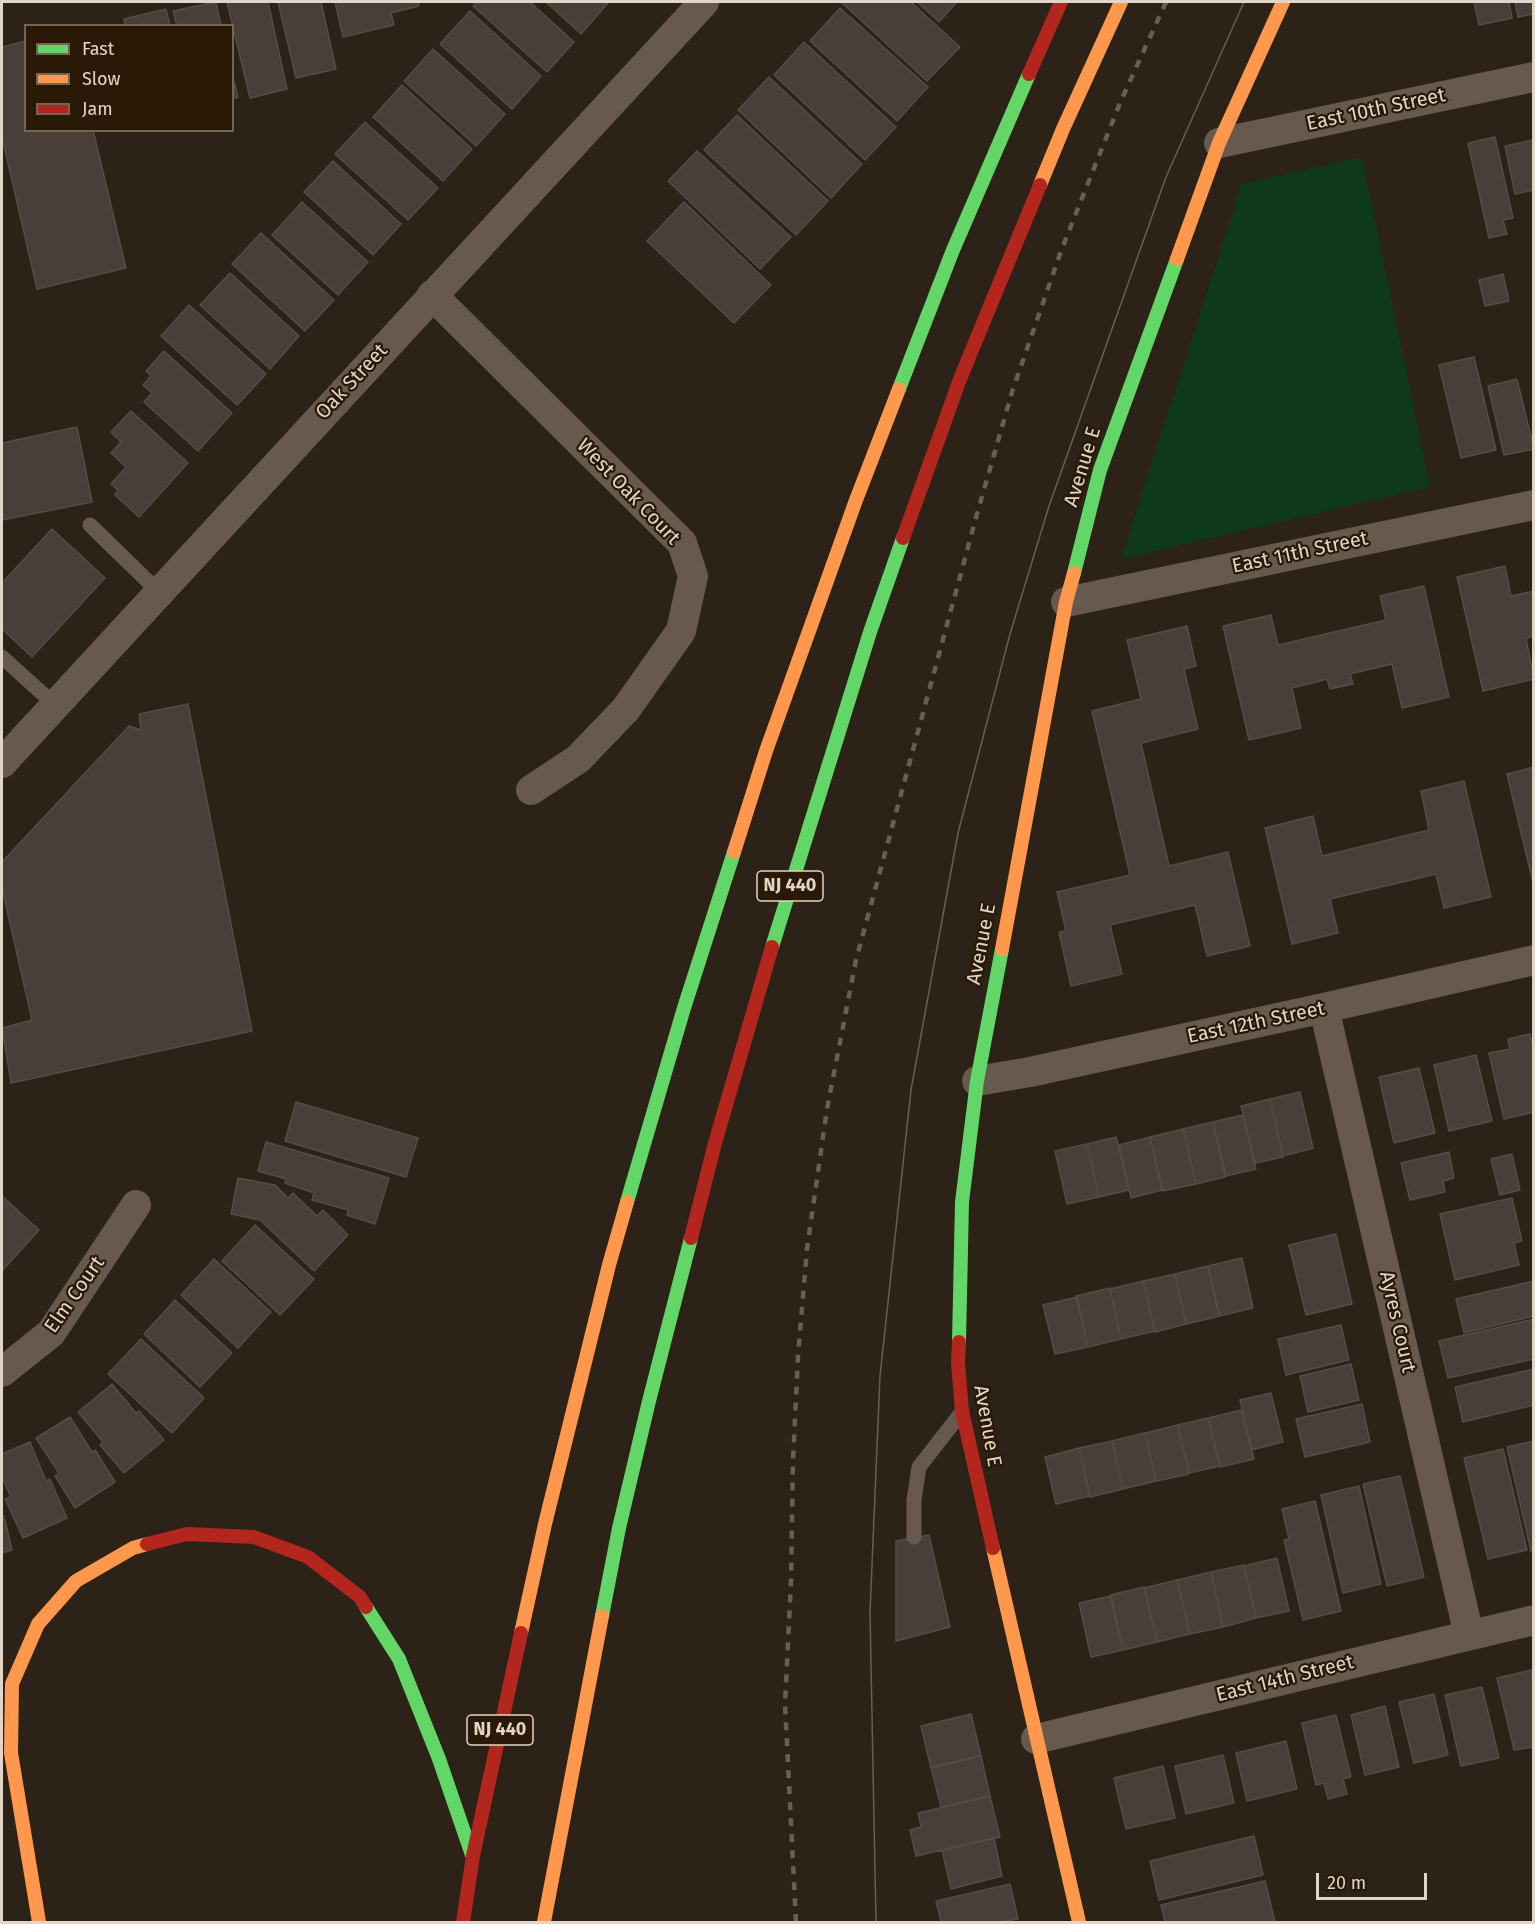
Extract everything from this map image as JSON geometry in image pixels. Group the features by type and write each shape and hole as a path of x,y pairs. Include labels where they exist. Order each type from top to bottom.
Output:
{"main road":[{"name":"NJ 440","path":"463,1923 472,1856 545,1524 609,1266 684,1008 766,751 856,500 953,250 1061,2"},
{"name":"NJ 440","path":"544,1923 596,1641 619,1528 649,1401 715,1143 789,888 870,632 960,379 1059,139 1121,2"},
{"name":"Avenue E","path":"1079,1923 962,1411 958,1363 962,1202 977,1081 1066,602 1101,470 1219,143 1282,2"},
{"path":"39,1923 11,1752 12,1684 38,1624 76,1581 133,1548 187,1534 254,1537 308,1557 360,1597 399,1659 439,1759 472,1856"}],"street":[{"name":"Oak Street","path":"6,750 54,704 704,2"},
{"name":"East 10th Street","path":"1219,143 1533,77"},
{"name":"West Oak Court","path":"432,295 682,543 693,576 681,631 626,709 578,759 531,790"},
{"name":"East 11th Street","path":"1066,602 1533,505"},
{"name":"East 12th Street","path":"977,1081 1029,1072 1324,1008 1533,960"},
{"name":"Ayres Court","path":"1324,1008 1469,1635"},
{"name":"Elm Court","path":"2,1372 51,1333 136,1205"},
{"name":"East 14th Street","path":"1036,1739 1533,1620"}],"lane":[{"path":"90,525 159,591"},
{"path":"2,657 54,704"},
{"path":"914,1537 914,1500 919,1467 962,1411"}],"green space":[{"path":"1362,157 1430,487 1121,559 1242,184"}],"building":[{"path":"216,2 221,24 176,24 173,11"},
{"path":"227,2 268,2 287,89 250,98"},
{"path":"278,2 321,2 336,69 296,78"},
{"path":"335,2 418,2 419,6 391,13 394,25 343,37"},
{"path":"477,2 530,2 574,42 547,72 473,6"},
{"path":"546,2 606,2 608,3 581,34"},
{"path":"841,2 911,2 960,47 927,81"},
{"path":"917,2 957,2 939,22"},
{"path":"1474,2 1509,2 1512,18 1479,25"},
{"path":"1515,2 1534,2 1534,14 1518,17"},
{"path":"840,8 928,87 897,121 810,41"},
{"path":"166,9 170,24 125,24 124,19"},
{"path":"470,11 541,76 512,109 440,44"},
{"path":"24,42 24,132 93,132 126,268 37,289 2,137 2,47"},
{"path":"804,42 896,127 865,160 774,75"},
{"path":"433,49 505,114 476,146 404,81"},
{"path":"769,77 862,164 831,198 738,110"},
{"path":"234,82 238,97 234,98"},
{"path":"402,85 472,149 443,181 373,117"},
{"path":"737,115 828,201 796,235 704,150"},
{"path":"365,122 438,188 408,220 335,154"},
{"path":"1495,137 1513,218 1503,220 1507,234 1489,238 1468,143"},
{"path":"1533,140 1534,190 1515,194 1505,146"},
{"path":"697,151 791,237 760,269 668,181"},
{"path":"333,161 401,224 373,255 304,192"},
{"path":"302,202 368,262 338,295 272,235"},
{"path":"684,202 771,285 734,323 647,241"},
{"path":"261,233 334,300 305,331 232,264"},
{"path":"230,273 299,336 270,369 200,305"},
{"path":"1503,274 1509,301 1485,306 1479,280"},
{"path":"189,305 266,374 237,405 161,336"},
{"path":"164,351 232,413 198,451 144,402 152,393 143,385 151,376 146,371"},
{"path":"1474,357 1496,450 1461,458 1439,365"},
{"path":"1517,379 1534,449 1504,455 1488,386"},
{"path":"131,411 188,463 139,517 115,495 118,490 111,484 126,467 111,453 121,442 111,432"},
{"path":"77,427 92,502 2,520 2,443"},
{"path":"52,529 105,578 32,657 2,629 2,583"},
{"path":"1505,566 1511,596 1534,591 1534,636 1526,638 1534,679 1483,691 1457,577"},
{"path":"1424,586 1449,697 1402,708 1392,664 1350,674 1353,684 1330,689 1327,679 1292,688 1301,728 1249,740 1223,626 1271,615 1278,645 1386,620 1380,596"},
{"path":"1187,626 1196,666 1184,669 1198,729 1141,743 1169,866 1228,852 1250,946 1207,956 1195,905 1110,925 1122,974 1071,986 1059,932 1066,931 1057,892 1130,875 1092,711 1141,699 1127,640"},
{"path":"188,704 252,1031 11,1083 2,1028 32,1020 2,888 2,862 129,726 141,730 139,714"},
{"path":"1534,767 1534,887 1507,774"},
{"path":"1464,781 1491,897 1444,908 1436,874 1330,899 1338,933 1292,944 1265,828 1313,816 1322,856 1429,830 1421,791"},
{"path":"1530,1034 1534,1052 1534,1112 1504,1119 1489,1053 1510,1049 1508,1039"},
{"path":"1476,1055 1492,1121 1449,1131 1434,1065"},
{"path":"1419,1068 1435,1133 1394,1143 1379,1077"},
{"path":"1300,1092 1313,1148 1283,1156 1270,1099"},
{"path":"1270,1099 1283,1157 1255,1163 1241,1106"},
{"path":"296,1102 418,1138 406,1177 285,1141"},
{"path":"1243,1115 1256,1169 1226,1176 1213,1122"},
{"path":"1213,1122 1225,1177 1196,1184 1183,1129"},
{"path":"1183,1129 1196,1184 1163,1191 1150,1137"},
{"path":"1116,1137 1129,1190 1099,1197 1087,1144"},
{"path":"1150,1137 1162,1190 1131,1198 1119,1145"},
{"path":"266,1142 389,1178 375,1224 347,1215 348,1210 312,1200 314,1193 285,1183 286,1179 258,1171"},
{"path":"1087,1144 1099,1197 1067,1204 1055,1151"},
{"path":"1449,1152 1454,1178 1443,1181 1445,1192 1410,1200 1401,1163"},
{"path":"1512,1154 1520,1190 1500,1195 1491,1159"},
{"path":"238,1178 275,1185 288,1198 293,1193 317,1216 323,1210 348,1235 314,1271 260,1220 231,1214"},
{"path":"2,1196 39,1230 2,1271"},
{"path":"1512,1198 1522,1241 1514,1243 1519,1265 1455,1280 1440,1214"},
{"path":"255,1225 314,1279 280,1315 222,1261"},
{"path":"1336,1234 1352,1304 1306,1315 1289,1245"},
{"path":"1242,1258 1253,1308 1219,1316 1208,1266"},
{"path":"214,1259 271,1312 238,1348 181,1295"},
{"path":"1208,1266 1220,1316 1186,1324 1175,1274"},
{"path":"1175,1274 1186,1324 1155,1332 1143,1281"},
{"path":"1143,1281 1155,1331 1121,1339 1110,1289"},
{"path":"1534,1281 1534,1316 1464,1333 1456,1299"},
{"path":"1110,1288 1121,1339 1088,1347 1076,1296"},
{"path":"1077,1297 1088,1347 1055,1354 1043,1305"},
{"path":"175,1300 232,1353 200,1387 144,1334"},
{"path":"1534,1319 1534,1359 1448,1378 1439,1341"},
{"path":"1341,1325 1349,1360 1286,1375 1278,1339"},
{"path":"141,1339 204,1398 172,1433 108,1374"},
{"path":"1351,1364 1359,1400 1308,1412 1300,1376"},
{"path":"1534,1369 1534,1405 1463,1422 1455,1387"},
{"path":"112,1384 136,1413 139,1411 164,1440 124,1473 100,1445 103,1442 78,1412"},
{"path":"1271,1393 1283,1442 1251,1450 1240,1400"},
{"path":"1362,1404 1370,1442 1305,1457 1296,1419"},
{"path":"1242,1410 1254,1459 1220,1467 1208,1418"},
{"path":"70,1417 92,1452 95,1450 115,1482 75,1508 55,1476 59,1473 36,1438"},
{"path":"1208,1418 1220,1466 1189,1473 1178,1425"},
{"path":"1178,1425 1189,1474 1156,1481 1145,1433"},
{"path":"1145,1433 1156,1481 1123,1489 1112,1441"},
{"path":"1112,1441 1123,1489 1090,1497 1079,1448"},
{"path":"1534,1441 1534,1550 1531,1551 1507,1447"},
{"path":"30,1442 46,1481 50,1479 67,1518 23,1538 5,1499 11,1497 2,1477 2,1454"},
{"path":"1079,1448 1090,1496 1056,1504 1045,1457"},
{"path":"1503,1449 1527,1550 1488,1559 1464,1458"},
{"path":"1400,1476 1424,1577 1387,1586 1363,1484"},
{"path":"1359,1486 1381,1584 1343,1593 1321,1495"},
{"path":"1315,1501 1341,1611 1303,1620 1284,1540 1289,1539 1282,1509"},
{"path":"4,1516 12,1550 2,1553 2,1517"},
{"path":"929,1535 950,1627 896,1641 896,1541"},
{"path":"1277,1558 1289,1611 1256,1618 1244,1566"},
{"path":"1244,1565 1256,1618 1223,1627 1211,1572"},
{"path":"1211,1572 1223,1627 1190,1634 1177,1580"},
{"path":"1177,1580 1190,1634 1157,1642 1144,1588"},
{"path":"1144,1587 1157,1642 1123,1650 1110,1595"},
{"path":"1111,1596 1123,1650 1091,1657 1079,1603"},
{"path":"1532,1670 1534,1747 1514,1750 1497,1678"},
{"path":"1482,1687 1499,1758 1461,1766 1445,1695"},
{"path":"1434,1694 1448,1755 1414,1763 1399,1702"},
{"path":"1385,1706 1399,1767 1365,1775 1351,1715"},
{"path":"971,1714 981,1756 931,1768 921,1726"},
{"path":"1336,1715 1351,1777 1343,1779 1347,1794 1328,1799 1324,1783 1316,1785 1302,1723"},
{"path":"1286,1741 1297,1789 1247,1801 1236,1753"},
{"path":"1223,1755 1234,1803 1186,1814 1175,1766"},
{"path":"981,1756 990,1796 941,1807 931,1767"},
{"path":"1163,1766 1175,1818 1126,1829 1114,1778"},
{"path":"990,1796 1000,1837 916,1856 910,1830 921,1827 918,1813"},
{"path":"1254,1836 1263,1875 1159,1900 1150,1861"},
{"path":"994,1838 1002,1876 951,1889 942,1850"},
{"path":"1265,1881 1275,1922 1165,1922 1161,1905"},
{"path":"1010,1884 1018,1919 1001,1922 941,1922 936,1901"}],"tram line":[{"path":"876,1922 870,1612 880,1376 911,1090 958,833 1010,634 1049,506 1166,177 1244,2"}],"railway":[{"path":"796,1922 785,1704 791,1582 793,1461 798,1356 807,1249 827,1109 856,960 1012,392 1061,251 1120,103 1166,2"}],"traffic: fast":[{"path":"899,389 953,250 1029,74"},
{"path":"1074,573 1100,470 1177,259"},
{"path":"772,947 870,632 903,538"},
{"path":"627,1202 684,1008 734,852"},
{"path":"959,1342 962,1202 977,1081 1002,949"},
{"path":"602,1616 619,1528 691,1238"},
{"path":"366,1607 399,1659 439,1759 472,1855"}],"traffic: slow":[{"path":"1040,185 1121,2"},
{"path":"1177,259 1219,143 1283,2"},
{"path":"734,852 766,751 856,500 899,389"},
{"path":"1002,949 1066,602 1074,573"},
{"path":"521,1633 545,1524 609,1265 627,1202"},
{"path":"39,1922 11,1753 12,1684 38,1624 76,1581 133,1548 147,1544"},
{"path":"993,1548 1079,1922"},
{"path":"544,1922 602,1616"}],"traffic: jam":[{"path":"1029,74 1061,2"},
{"path":"903,538 960,379 1040,185"},
{"path":"691,1238 715,1143 772,947"},
{"path":"959,1342 958,1363 962,1411 993,1548"},
{"path":"147,1544 187,1534 254,1537 308,1557 360,1597 366,1607"},
{"path":"463,1922 473,1856 521,1633"}]}
